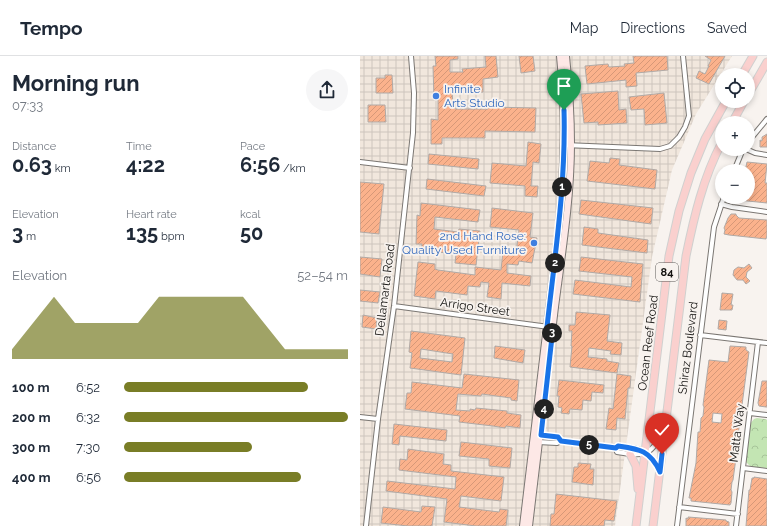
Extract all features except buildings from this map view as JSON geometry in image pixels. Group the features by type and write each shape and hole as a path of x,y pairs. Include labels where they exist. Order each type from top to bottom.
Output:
{"main road":[{"path":"746,68 753,56"},
{"path":"755,83 767,62"},
{"name":"Ocean Reef Road","path":"636,526 669,256 679,210 691,173 706,138 722,108"},
{"name":"84","path":"653,526 686,256 694,216 703,186 716,156"},
{"path":"630,454 636,466 639,502"}],"street":[{"name":"Dellamarta Road","path":"366,526 410,168 414,107 411,56"},
{"path":"560,56 568,145"},
{"path":"529,526 537,438 550,327 565,227 570,110 566,56"},
{"path":"568,145 660,149 670,146 679,137 689,116 683,56"},
{"path":"755,133 767,118"},
{"path":"755,153 767,155"},
{"path":"360,162 410,168"},
{"path":"721,204 767,212"},
{"name":"Shiraz Boulevard","path":"676,526 714,226 721,204"},
{"name":"Arrigo Street","path":"394,306 550,327"},
{"path":"700,335 767,344"},
{"name":"Matta Way","path":"736,526 758,342"},
{"path":"750,413 767,415"},
{"path":"360,417 378,419"},
{"path":"616,448 618,452 639,455 645,453 651,450 656,444 666,425"},
{"path":"537,438 558,437 561,441"},
{"path":"537,438 558,443 561,441 616,448 618,446 640,449 656,462 660,472"},
{"path":"523,526 537,438"},
{"path":"743,468 767,471"},
{"path":"679,507 738,514"}],"shaded area":[{"path":"360,56 732,56 725,68 715,68 715,83 696,114 672,170 652,257 615,526 360,526"}],"green space":[{"path":"757,418 767,420 767,468 751,467 746,462 750,424"}],"place":[{"name":"Infinite Arts Studio","path":"436,96"},
{"name":"2nd Hand Rose: Quality Used Furniture","path":"534,243"}],"route":[{"path":"564,110 565,144 563,179 547,327 553,328 541,435 558,437 561,441 616,448 618,446 640,449 656,462 660,472 662,454"}]}
